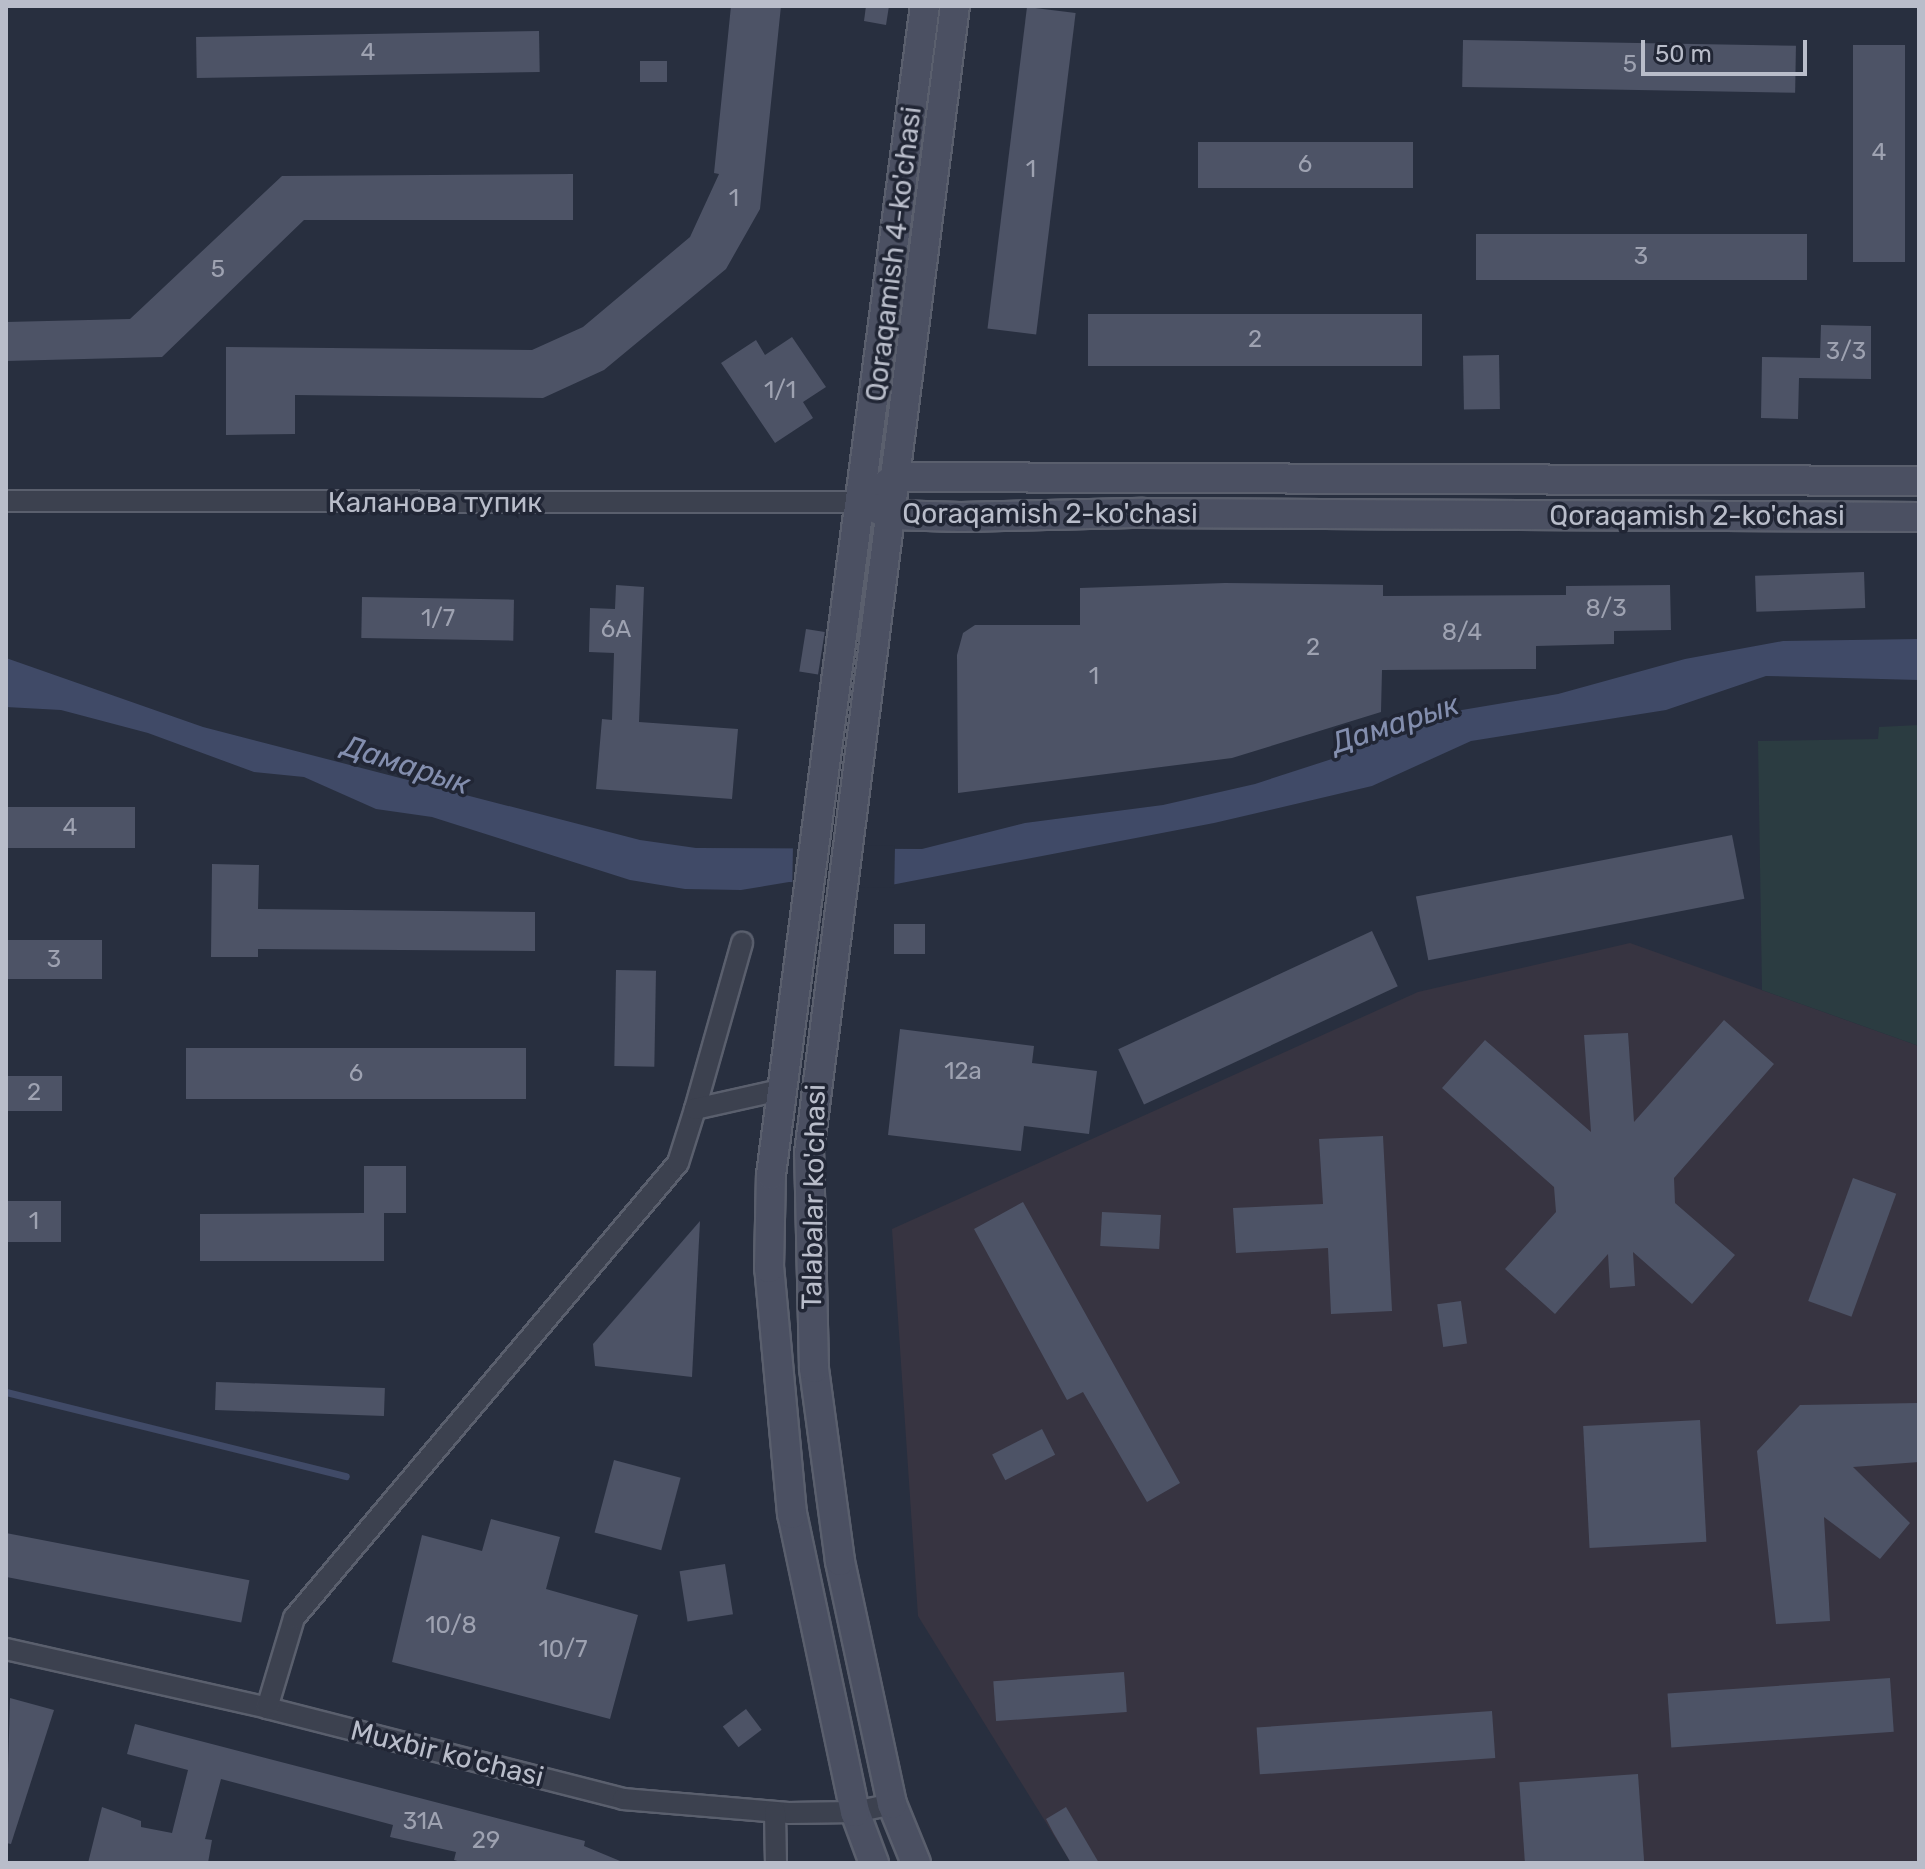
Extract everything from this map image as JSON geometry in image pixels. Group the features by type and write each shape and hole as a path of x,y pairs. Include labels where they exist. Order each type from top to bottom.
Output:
{"main road":[{"name":"Qoraqamish 4-ko'chasi","path":"863,502 925,6"},
{"name":"Qoraqamish 4-ko'chasi","path":"896,477 955,6"},
{"name":"Qoraqamish 2-ko'chasi","path":"1919,481 896,477 863,502 891,515 1919,517"},
{"name":"Talabalar ko'chasi","path":"896,477 838,900 809,1153 814,1368 840,1561 892,1804 916,1863"},
{"name":"Talabalar ko'chasi","path":"863,502 802,953 780,1090 769,1268 781,1435 792,1514 855,1812 874,1863"},
{"path":"802,953 831,957"}],"street":[{"name":"Каланова тупик","path":"6,501 863,502"},
{"path":"267,1708 294,1618 499,1382 678,1163 742,943"},
{"path":"695,1109 780,1090"},
{"name":"Muxbir ko'chasi","path":"6,1649 267,1708 623,1799 775,1812 855,1812 892,1804"},
{"path":"775,1812 776,1863"}],"shaded area":[{"path":"1919,725 1919,1046 1762,990 1758,741 1878,739 1879,727"},
{"path":"1630,943 1919,1046 1919,1863 1071,1863 918,1616 892,1229 1418,992"}],"water":[{"path":"1919,639 1919,680 1766,676 1666,710 1471,741 1372,786 1214,823 891,885 789,882 741,890 685,889 630,880 432,817 376,809 304,777 254,772 148,733 61,710 6,707 6,658 203,727 640,840 696,848 922,849 1025,823 1163,805 1255,784 1338,757 1438,714 1558,694 1685,659 1783,641"}],"pier":[{"path":"793,844 895,846 894,888 792,886"}],"building":[{"path":"731,6 781,6 760,209 726,269 604,370 543,398 295,395 295,434 226,435 226,347 532,350 583,327 690,237 719,174 714,173"},
{"path":"866,6 889,6 886,25 864,21"},
{"path":"1027,7 1076,13 1036,335 988,329"},
{"path":"539,31 540,72 197,78 196,37"},
{"path":"1463,40 1796,46 1795,93 1462,87"},
{"path":"1853,45 1905,45 1905,262 1853,262"},
{"path":"640,61 667,61 667,82 640,82"},
{"path":"1198,142 1413,142 1413,188 1198,188"},
{"path":"573,174 573,220 304,220 162,357 6,361 6,322 130,319 282,176"},
{"path":"1476,234 1807,234 1807,280 1476,280"},
{"path":"1088,314 1422,314 1422,366 1088,366"},
{"path":"1821,325 1871,326 1871,379 1799,378 1798,419 1761,418 1762,357 1820,358"},
{"path":"792,337 826,387 803,402 813,418 775,443 721,363 756,340 765,355"},
{"path":"1499,355 1500,409 1464,410 1463,356"},
{"path":"1864,572 1865,608 1756,612 1755,576"},
{"path":"1225,583 1383,585 1383,596 1566,595 1566,586 1670,585 1671,630 1614,631 1614,644 1536,646 1536,669 1382,670 1381,712 1232,758 958,793 957,655 963,633 975,625 1080,625 1080,588"},
{"path":"616,585 644,587 639,722 738,729 732,799 596,789 602,719 612,720 614,653 589,652 590,608 615,609"},
{"path":"362,597 514,600 513,641 361,638"},
{"path":"806,629 825,632 818,674 799,671"},
{"path":"6,807 135,807 135,848 6,848"},
{"path":"1732,835 1744,899 1428,960 1416,896"},
{"path":"212,864 259,865 258,909 535,912 535,951 258,949 258,957 211,957"},
{"path":"894,924 925,924 925,954 894,954"},
{"path":"1372,931 1398,986 1144,1105 1118,1049"},
{"path":"6,940 102,940 102,979 6,979"},
{"path":"616,970 656,971 654,1067 614,1066"},
{"path":"1724,1020 1774,1064 1674,1178 1675,1203 1735,1255 1692,1304 1633,1252 1635,1286 1610,1288 1608,1254 1555,1314 1505,1269 1556,1212 1554,1187 1442,1088 1485,1040 1591,1132 1584,1035 1628,1033 1634,1122"},
{"path":"900,1029 1034,1046 1032,1063 1097,1071 1089,1134 1024,1126 1021,1151 888,1135"},
{"path":"186,1048 526,1048 526,1099 186,1099"},
{"path":"6,1076 62,1076 62,1111 6,1111"},
{"path":"1383,1136 1392,1311 1331,1314 1328,1248 1236,1253 1233,1208 1323,1204 1319,1139"},
{"path":"364,1166 406,1166 406,1213 384,1213 384,1261 200,1261 200,1214 364,1213"},
{"path":"1853,1178 1896,1194 1851,1317 1808,1301"},
{"path":"6,1201 61,1201 61,1242 6,1242"},
{"path":"1023,1202 1180,1483 1147,1502 1083,1392 1067,1400 974,1229"},
{"path":"1102,1212 1161,1215 1159,1249 1100,1246"},
{"path":"700,1221 692,1377 595,1366 593,1344"},
{"path":"1461,1301 1467,1344 1443,1347 1437,1304"},
{"path":"216,1382 385,1388 384,1416 215,1410"},
{"path":"1919,1403 1919,1462 1853,1467 1910,1523 1880,1559 1824,1517 1830,1621 1776,1624 1757,1451 1800,1405"},
{"path":"1700,1420 1706,1542 1590,1548 1583,1426"},
{"path":"1042,1429 1055,1455 1005,1480 992,1454"},
{"path":"614,1460 681,1478 661,1550 595,1532"},
{"path":"491,1519 560,1537 546,1589 638,1615 610,1719 392,1662 422,1535 482,1551"},
{"path":"6,1533 249,1580 241,1623 6,1577"},
{"path":"725,1564 733,1614 688,1622 680,1571"},
{"path":"1124,1672 1127,1712 996,1721 993,1681"},
{"path":"1890,1678 1894,1732 1671,1747 1668,1694"},
{"path":"10,1698 54,1710 11,1844 6,1843"},
{"path":"746,1709 762,1730 738,1747 723,1726"},
{"path":"1492,1711 1495,1758 1260,1774 1257,1727"},
{"path":"135,1724 585,1841 584,1846 625,1863 464,1863 454,1860 456,1852 390,1837 393,1825 221,1779 205,1839 212,1840 208,1863 88,1863 102,1807 141,1821 141,1827 172,1833 188,1770 127,1754"},
{"path":"1638,1774 1644,1863 1525,1863 1519,1782"},
{"path":"1066,1807 1099,1863 1071,1863 1046,1819"}],"waterway":[{"path":"6,1392 346,1476"}],"water label":[{"name":"Дамарык","path":"1395,724"},
{"name":"Дамарык","path":"406,765"}]}
